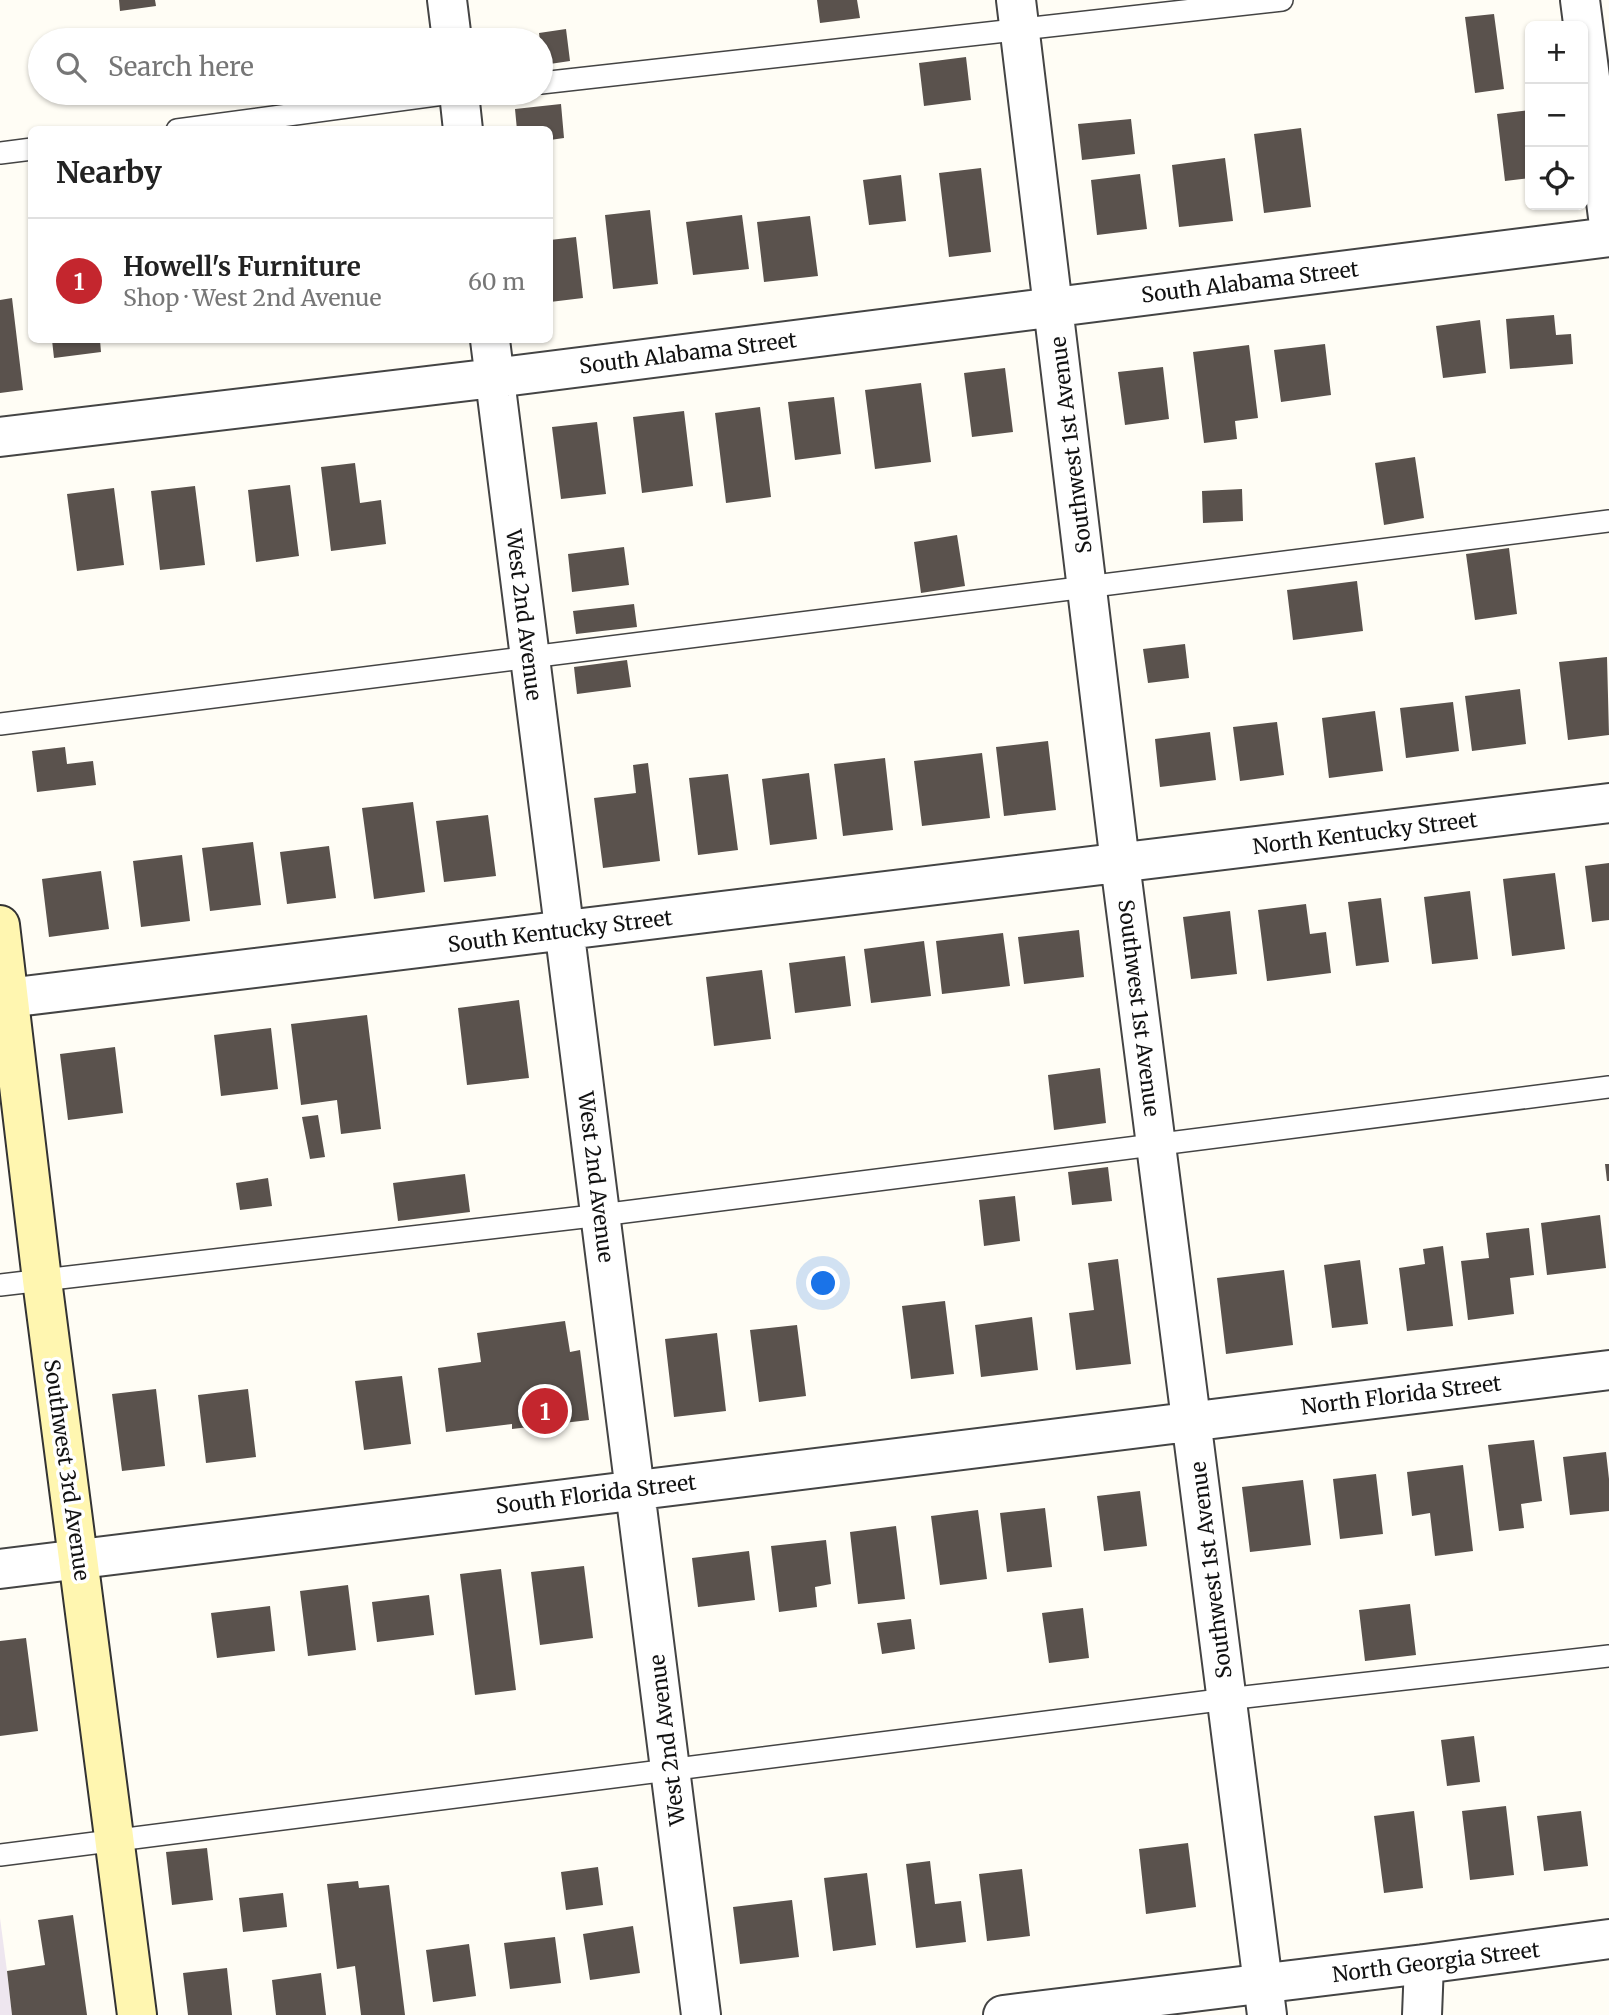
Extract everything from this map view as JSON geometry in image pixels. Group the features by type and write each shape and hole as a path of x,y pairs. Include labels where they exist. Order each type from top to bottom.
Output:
{"main road":[{"name":"Southwest 3rd Avenue","path":"0,925 5,998 137,2015"}],"street":[{"path":"447,0 450,28"},
{"path":"1580,0 1609,225"},
{"name":"Southwest 1st Avenue","path":"1017,16 1120,863 1265,1999"},
{"path":"460,105 463,126"},
{"name":"South Alabama Street","path":"0,437 494,378 1609,237"},
{"name":"West 2nd Avenue","path":"489,343 701,2015"},
{"name":"North Kentucky Street","path":"1120,863 1609,803"},
{"name":"South Kentucky Street","path":"5,998 1120,863"},
{"name":"North Florida Street","path":"1193,1421 1609,1370"},
{"name":"South Florida Street","path":"0,1569 1193,1421"},
{"name":"North Georgia Street","path":"1003,2015 1265,1999 1424,1964 1609,1939"},
{"path":"1422,2015 1424,1964"}],"lane":[{"path":"553,81 1017,16 1282,0"},
{"path":"207,126 362,105"},
{"path":"0,153 28,150"},
{"path":"0,724 1609,521"},
{"path":"0,1285 1157,1146 1609,1087"},
{"path":"0,1855 1227,1699 1609,1656"}],"shaded area":[{"path":"0,1918 7,1971 12,2015 0,2015"}],"building":[{"path":"119,0 155,0 156,6 120,11"},
{"path":"817,0 857,0 860,18 820,23"},
{"path":"1494,14 1504,89 1475,93 1465,17"},
{"path":"566,29 570,61 553,64 553,31"},
{"path":"966,57 971,100 924,106 919,63"},
{"path":"561,104 564,138 553,140 553,126 517,126 515,109"},
{"path":"1525,111 1525,179 1505,181 1497,114"},
{"path":"1131,119 1135,154 1082,160 1078,124"},
{"path":"1301,128 1311,207 1264,213 1254,134"},
{"path":"1225,158 1233,221 1179,227 1172,165"},
{"path":"981,168 991,252 949,257 939,173"},
{"path":"1140,174 1147,229 1097,235 1091,180"},
{"path":"901,175 906,221 869,225 863,180"},
{"path":"650,210 658,284 613,289 605,215"},
{"path":"742,215 749,269 693,275 686,222"},
{"path":"810,216 818,276 764,282 757,222"},
{"path":"576,237 583,298 553,302 553,240"},
{"path":"12,298 23,390 0,393 0,300"},
{"path":"1554,315 1556,335 1571,334 1573,364 1510,369 1506,319"},
{"path":"1480,320 1486,373 1443,378 1436,326"},
{"path":"52,343 100,343 101,352 54,358"},
{"path":"1325,344 1331,395 1281,402 1274,350"},
{"path":"1249,345 1258,418 1235,421 1237,439 1204,443 1193,352"},
{"path":"1163,367 1169,419 1125,425 1118,372"},
{"path":"1005,368 1013,432 972,437 964,373"},
{"path":"921,383 931,462 875,469 865,390"},
{"path":"834,397 841,454 795,460 788,402"},
{"path":"760,407 771,497 726,503 715,413"},
{"path":"684,411 693,486 642,493 633,417"},
{"path":"597,422 606,494 561,499 552,427"},
{"path":"1415,457 1424,518 1384,525 1375,463"},
{"path":"355,463 360,503 381,500 386,544 331,551 321,467"},
{"path":"290,485 299,556 256,562 248,490"},
{"path":"195,486 205,565 160,570 151,491"},
{"path":"114,488 124,565 77,571 67,494"},
{"path":"1242,489 1243,521 1203,523 1202,491"},
{"path":"957,535 965,586 921,593 914,542"},
{"path":"624,547 629,585 572,592 568,554"},
{"path":"1509,548 1517,614 1475,620 1466,554"},
{"path":"1357,581 1363,631 1293,640 1287,590"},
{"path":"634,604 637,627 576,634 573,611"},
{"path":"1185,644 1189,678 1148,683 1143,649"},
{"path":"1607,657 1609,735 1568,740 1559,662"},
{"path":"627,660 631,687 577,694 574,667"},
{"path":"1520,689 1526,744 1472,751 1465,696"},
{"path":"1453,702 1459,751 1406,758 1400,708"},
{"path":"1375,711 1383,771 1329,778 1322,718"},
{"path":"1277,722 1284,775 1240,781 1233,727"},
{"path":"1210,732 1216,780 1160,787 1155,739"},
{"path":"1048,741 1056,810 1004,816 996,747"},
{"path":"65,747 67,764 93,761 96,785 37,792 32,751"},
{"path":"982,753 990,818 922,826 914,761"},
{"path":"885,758 893,830 843,836 834,764"},
{"path":"648,763 660,861 603,868 594,798 636,793 633,765"},
{"path":"809,773 817,839 770,845 762,779"},
{"path":"728,774 738,850 698,855 689,778"},
{"path":"413,802 425,892 374,899 362,808"},
{"path":"488,815 496,876 444,882 436,821"},
{"path":"253,842 261,905 210,911 202,848"},
{"path":"329,846 336,898 287,904 280,852"},
{"path":"182,855 190,921 141,927 133,861"},
{"path":"1609,863 1609,920 1592,922 1585,866"},
{"path":"101,871 109,929 49,937 42,879"},
{"path":"1555,873 1565,949 1512,956 1503,879"},
{"path":"1470,891 1478,959 1432,964 1424,897"},
{"path":"1381,898 1389,962 1356,966 1348,902"},
{"path":"1306,904 1310,934 1326,932 1331,973 1267,981 1258,910"},
{"path":"1230,911 1237,974 1191,979 1183,917"},
{"path":"1079,930 1084,977 1024,984 1018,937"},
{"path":"1003,933 1010,986 942,994 936,941"},
{"path":"924,941 931,996 871,1003 864,949"},
{"path":"845,956 851,1006 795,1013 789,963"},
{"path":"762,970 771,1039 714,1046 706,977"},
{"path":"519,1000 529,1078 467,1085 458,1008"},
{"path":"367,1015 381,1129 341,1134 337,1100 301,1105 291,1024"},
{"path":"271,1028 278,1089 221,1096 214,1035"},
{"path":"115,1047 123,1113 68,1120 60,1054"},
{"path":"1100,1068 1106,1123 1054,1130 1048,1075"},
{"path":"318,1115 325,1157 310,1159 302,1117"},
{"path":"1605,1164 1609,1164 1609,1181 1607,1181"},
{"path":"1108,1167 1112,1201 1072,1205 1068,1172"},
{"path":"465,1174 470,1212 398,1221 393,1183"},
{"path":"268,1178 272,1206 240,1210 236,1183"},
{"path":"1015,1196 1020,1241 984,1246 979,1200"},
{"path":"1600,1215 1606,1268 1547,1275 1541,1223"},
{"path":"1529,1228 1534,1275 1510,1278 1514,1314 1468,1320 1461,1261 1489,1258 1486,1233"},
{"path":"1443,1246 1453,1326 1407,1331 1399,1268 1425,1264 1423,1249"},
{"path":"1118,1259 1131,1364 1076,1370 1069,1313 1094,1310 1088,1263"},
{"path":"1360,1260 1368,1324 1332,1328 1324,1265"},
{"path":"1284,1270 1293,1345 1226,1354 1217,1278"},
{"path":"945,1301 954,1374 911,1379 902,1306"},
{"path":"1032,1317 1038,1370 981,1377 975,1325"},
{"path":"565,1321 570,1352 580,1350 589,1420 512,1429 512,1424 446,1432 438,1368 481,1362 477,1333"},
{"path":"797,1325 806,1396 759,1402 750,1330"},
{"path":"717,1333 726,1411 674,1417 665,1339"},
{"path":"402,1376 411,1444 364,1450 355,1381"},
{"path":"156,1389 165,1466 122,1471 112,1394"},
{"path":"248,1389 256,1457 206,1463 198,1395"},
{"path":"1534,1440 1542,1501 1521,1504 1524,1528 1499,1531 1488,1445"},
{"path":"1606,1452 1609,1511 1570,1515 1563,1457"},
{"path":"1463,1465 1473,1551 1435,1556 1430,1513 1412,1516 1407,1472"},
{"path":"1376,1474 1383,1534 1340,1539 1333,1479"},
{"path":"1303,1480 1311,1545 1250,1552 1242,1487"},
{"path":"1140,1491 1147,1546 1104,1551 1097,1496"},
{"path":"1045,1508 1052,1567 1007,1572 1000,1513"},
{"path":"978,1510 987,1579 940,1585 931,1516"},
{"path":"896,1526 905,1599 858,1604 850,1532"},
{"path":"826,1540 831,1584 815,1587 817,1607 779,1612 771,1546"},
{"path":"749,1551 755,1600 698,1607 692,1558"},
{"path":"584,1566 593,1638 540,1645 531,1572"},
{"path":"501,1569 516,1690 475,1695 460,1574"},
{"path":"348,1585 356,1650 308,1656 300,1591"},
{"path":"429,1595 434,1635 377,1642 372,1602"},
{"path":"1410,1604 1416,1655 1365,1661 1359,1610"},
{"path":"270,1606 275,1651 217,1658 211,1613"},
{"path":"1083,1608 1089,1658 1049,1663 1042,1613"},
{"path":"911,1619 915,1649 882,1654 877,1623"},
{"path":"26,1638 38,1731 0,1736 0,1641"},
{"path":"1474,1736 1480,1782 1447,1786 1441,1740"},
{"path":"1506,1806 1514,1875 1470,1880 1462,1811"},
{"path":"1414,1811 1423,1888 1384,1893 1374,1816"},
{"path":"1581,1811 1588,1866 1544,1871 1537,1816"},
{"path":"1188,1843 1196,1907 1146,1914 1139,1849"},
{"path":"207,1848 213,1900 172,1905 166,1852"},
{"path":"930,1861 935,1904 961,1901 966,1942 916,1948 906,1864"},
{"path":"598,1867 603,1905 566,1910 561,1872"},
{"path":"1022,1869 1030,1936 987,1941 979,1874"},
{"path":"867,1873 876,1945 833,1951 824,1878"},
{"path":"358,1881 359,1888 389,1885 405,2015 361,2015 355,1966 337,1969 327,1884"},
{"path":"283,1893 287,1927 243,1932 239,1898"},
{"path":"792,1900 799,1957 740,1964 733,1907"},
{"path":"73,1915 87,2015 12,2015 7,1971 45,1965 38,1920"},
{"path":"633,1926 640,1973 590,1980 583,1934"},
{"path":"555,1937 561,1983 510,1989 504,1943"},
{"path":"469,1944 476,1996 433,2002 426,1950"},
{"path":"227,1968 232,2015 188,2015 183,1973"},
{"path":"321,1973 326,2015 276,2015 272,1980"}],"place":[{"name":"Howell's Furniture","path":"545,1411"}]}
